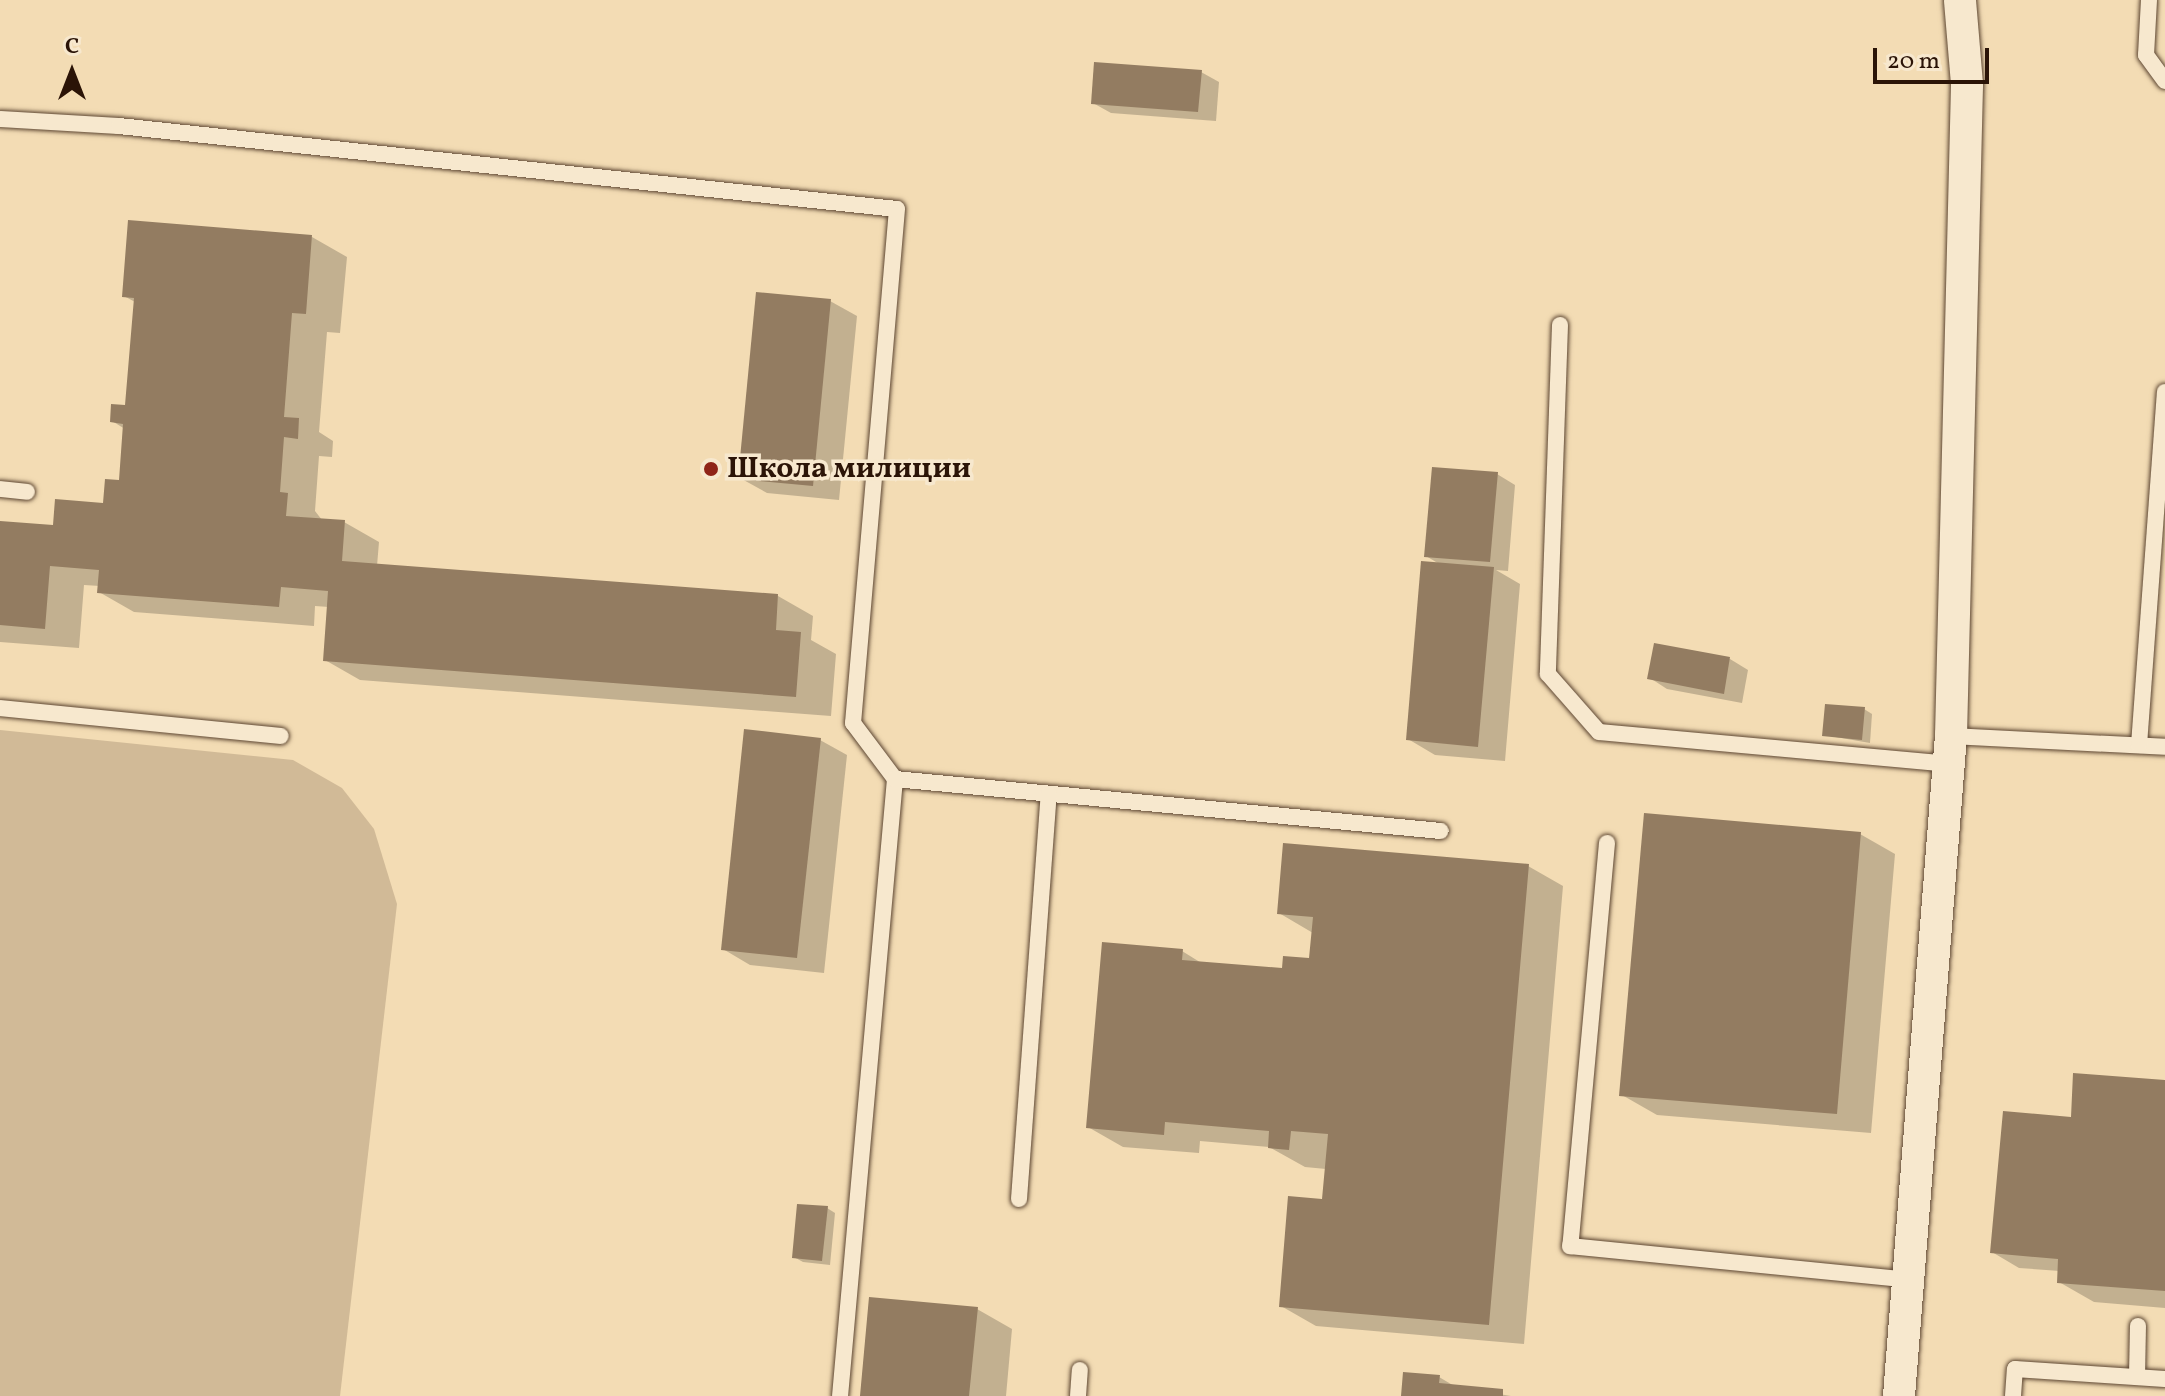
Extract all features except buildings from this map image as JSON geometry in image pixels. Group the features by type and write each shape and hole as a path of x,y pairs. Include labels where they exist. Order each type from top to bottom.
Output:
{"street":[{"path":"1899,1396 1950,750 1967,84 1960,0"}],"lane":[{"path":"2149,0 2146,55 2165,81"},
{"path":"0,119 119,126 897,209 853,723 895,779 840,1396"},
{"path":"1560,325 1548,674 1599,732 1950,750 2165,747"},
{"path":"2139,745 2165,392"},
{"path":"0,489 27,492"},
{"path":"0,708 281,736"},
{"path":"895,779 1441,831"},
{"path":"1019,1199 1049,794"},
{"path":"1607,843 1570,1246 1909,1280"},
{"path":"2137,1377 2138,1326"},
{"path":"2013,1396 2015,1369 2165,1379"},
{"path":"1078,1396 1080,1370"}],"shaded area":[{"path":"0,730 293,760 342,788 374,829 397,904 340,1396 0,1396"}],"place":[{"name":"Школа милиции","path":"711,469"}]}
